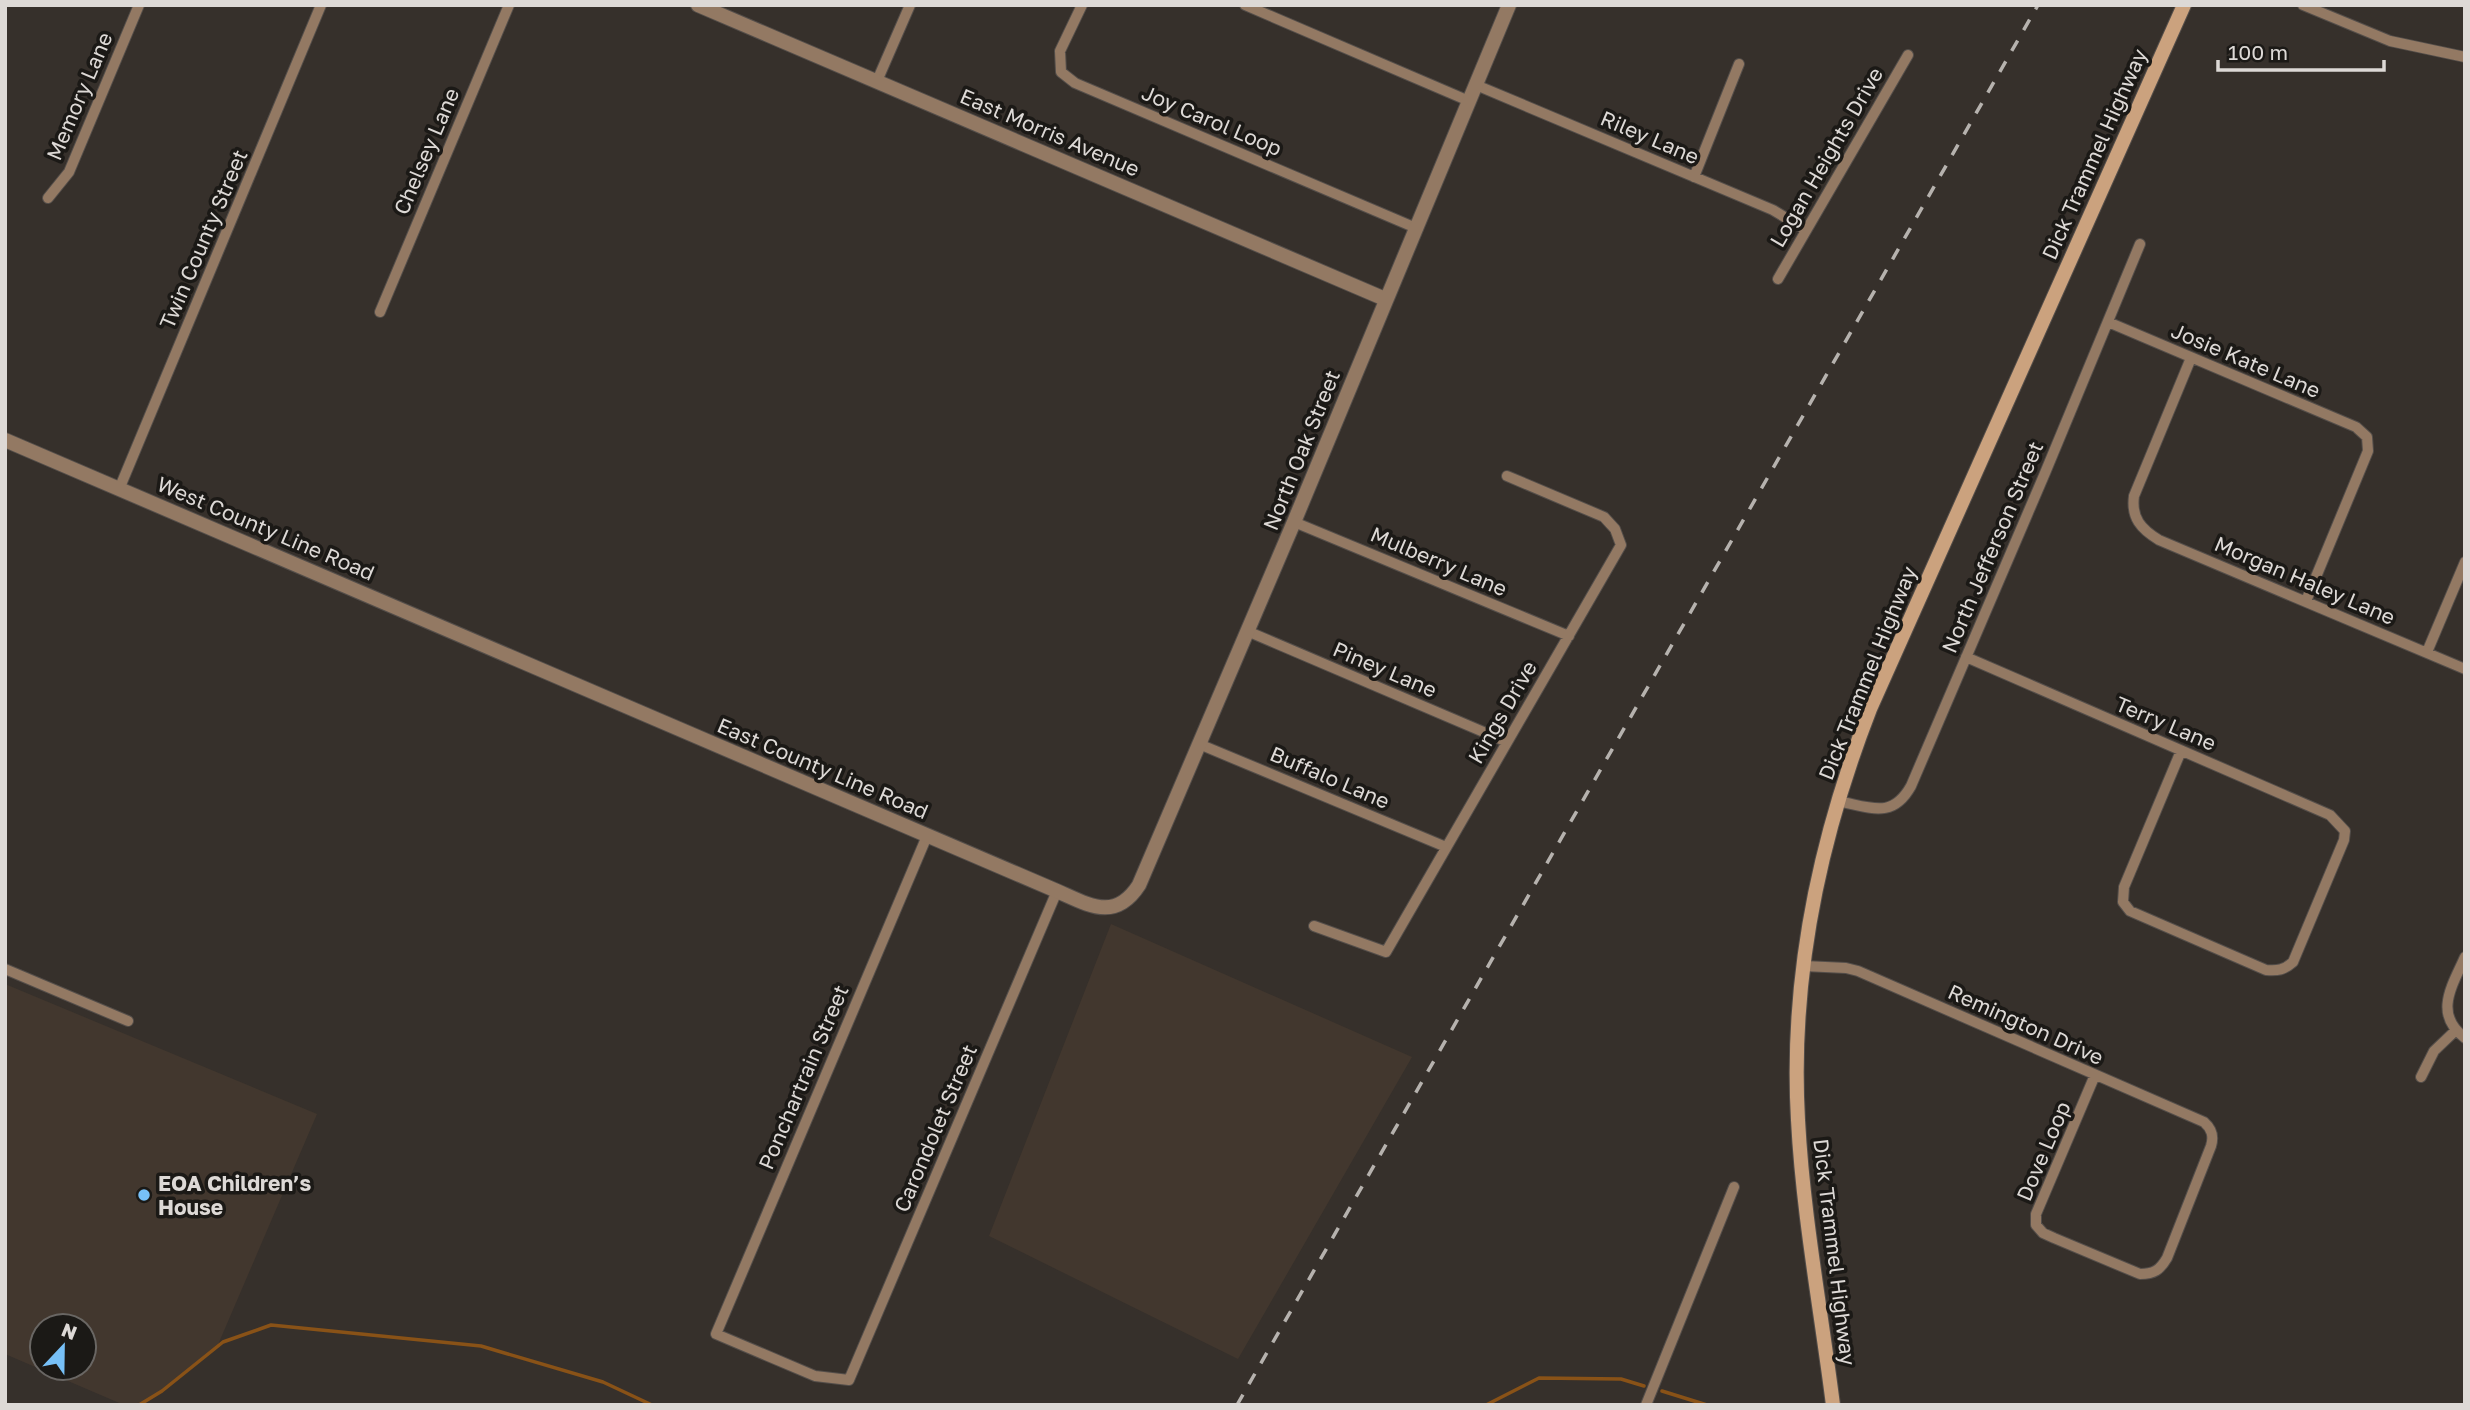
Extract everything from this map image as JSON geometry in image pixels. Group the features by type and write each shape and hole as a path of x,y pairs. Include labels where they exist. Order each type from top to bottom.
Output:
{"main road":[{"name":"Dick Trammel Highway","path":"1833,1405 1803,1179 1798,1118 1797,1057 1804,966 1818,877 1838,801 1870,709 2184,5"}],"street":[{"name":"Memory Lane","path":"48,198 69,172 139,5"},
{"name":"Twin County Street","path":"120,487 321,5"},
{"name":"Chelsey Lane","path":"380,312 509,5"},
{"name":"East Morris Avenue","path":"698,5 714,8 877,81 1385,299"},
{"path":"877,81 910,5"},
{"name":"Joy Carol Loop","path":"1082,5 1060,51 1061,72 1075,83 1416,228"},
{"path":"1245,5 1469,101"},
{"name":"North Oak Street","path":"1121,904 1132,897 1139,885 1294,522 1509,5"},
{"path":"2303,5 2389,41 2465,57"},
{"name":"Logan Heights Drive","path":"1778,279 1908,55"},
{"path":"1694,177 1739,64"},
{"name":"Riley Lane","path":"1476,85 1773,210 1806,230"},
{"name":"North Jefferson Street","path":"1838,801 1874,808 1896,806 1904,798 2140,244"},
{"name":"Josie Kate Lane","path":"2108,322 2356,427 2367,438 2368,452 2306,601"},
{"name":"Morgan Haley Lane","path":"2191,358 2134,496 2132,508 2136,520 2145,531 2159,540 2465,669"},
{"name":"West County Line Road","path":"5,440 510,656"},
{"name":"Kings Drive","path":"1314,926 1386,952 1621,545 1615,529 1604,517 1507,476"},
{"name":"Mulberry Lane","path":"1294,522 1569,636"},
{"path":"2427,652 2465,562"},
{"name":"Piney Lane","path":"1247,631 1507,742"},
{"name":"East County Line Road","path":"510,656 1056,891 1094,906 1109,908 1121,904"},
{"name":"Terry Lane","path":"1966,657 2330,815 2345,831 2341,848 2293,961 2285,968 2277,971 2266,970 2130,912 2123,902 2124,887 2181,751"},
{"name":"Buffalo Lane","path":"1199,744 1446,847"},
{"name":"Ponchartrain Street","path":"849,1380 815,1376 716,1334 927,836"},
{"name":"Carondolet Street","path":"849,1380 1056,891"},
{"path":"2421,1077 2434,1051 2460,1034 2447,1014 2448,995 2465,957"},
{"name":"Remington Drive","path":"1804,966 1858,971 2204,1122 2212,1132 2211,1146"},
{"path":"5,969 128,1021"},
{"name":"Dove Loop","path":"2095,1076 2036,1214 2036,1225 2043,1233 2140,1274 2157,1271 2167,1258 2211,1146"},
{"path":"1646,1405 1734,1187"}],"shaded area":[{"path":"1111,924 1412,1057 1238,1359 989,1236"},
{"name":"EOA Children’s House","path":"5,984 317,1114 217,1347 162,1391 139,1405 124,1405 70,1382 98,1382 98,1312 28,1312 28,1364 5,1354"}],"waterway":[{"path":"139,1405 162,1391 223,1342 271,1325 481,1346 603,1382 652,1405"},
{"path":"1486,1405 1539,1378 1621,1379 1644,1386"},
{"path":"1662,1391 1707,1405"}],"railway":[{"path":"1237,1405 2038,5"}],"place":[{"name":"EOA Children’s House","path":"144,1195"}]}
